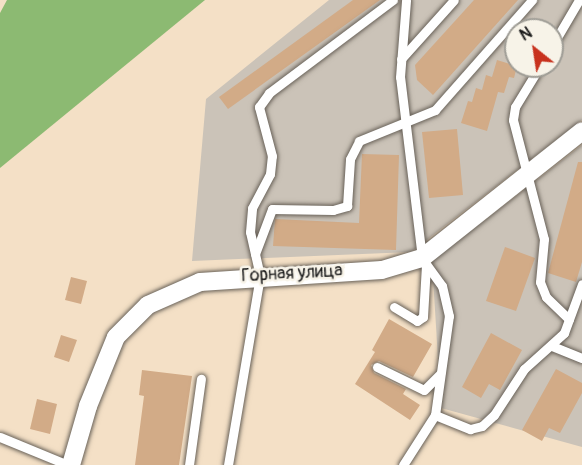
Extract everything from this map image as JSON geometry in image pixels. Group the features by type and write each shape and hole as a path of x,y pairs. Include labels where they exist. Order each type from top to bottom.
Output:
{"street":[{"name":"Горная улица","path":"69,465 88,406 116,337 148,304 200,282 260,276 382,270 424,261 579,132"}],"lane":[{"path":"228,465 260,276 250,232 252,208 270,174 272,156 259,107 269,93 393,0"},
{"path":"394,307 417,321 423,317 424,261 405,124 401,59 406,0"},
{"path":"401,59 454,0"},
{"path":"255,254 272,209 333,210 347,206 350,159 359,141 435,110 532,0"},
{"path":"564,26 579,0"},
{"path":"533,78 515,107 513,120 544,239 540,282 546,297 569,319"},
{"path":"403,465 435,415 449,316 442,286 424,261"},
{"path":"435,415 470,429 482,426 494,415 524,369 564,333 582,285"},
{"path":"552,346 582,358"},
{"path":"377,367 424,390 442,371"},
{"path":"189,465 201,379"},
{"path":"0,437 69,465"}],"shaded area":[{"path":"329,0 582,0 582,120 411,252 192,261 206,99"},
{"path":"582,145 582,447 441,408 432,261"}],"green space":[{"path":"7,0 205,0 0,168 0,13"}],"building":[{"path":"353,0 380,0 228,109 219,97"},
{"path":"474,0 518,0 433,95 417,80 415,65"},
{"path":"497,60 504,62 504,78 509,78 504,93 498,92 487,131 461,123 468,101 472,102 476,88 482,90 486,75 492,77"},
{"path":"457,129 463,195 429,198 422,132"},
{"path":"362,154 399,155 396,250 273,246 275,219 359,223"},
{"path":"578,162 582,162 582,262 576,282 548,273"},
{"path":"505,247 535,258 516,311 486,301"},
{"path":"71,277 87,281 81,304 65,300"},
{"path":"389,319 432,344 413,377 379,361 371,365 374,373 406,389 403,394 420,405 410,420 355,384 375,352 372,350"},
{"path":"491,333 522,350 500,390 489,384 481,398 462,387"},
{"path":"61,335 77,340 69,362 54,357"},
{"path":"556,369 582,383 582,393 560,433 549,428 542,441 522,430"},
{"path":"142,370 192,376 179,465 135,465 144,396 139,395"},
{"path":"37,399 57,404 50,434 30,429"}]}
